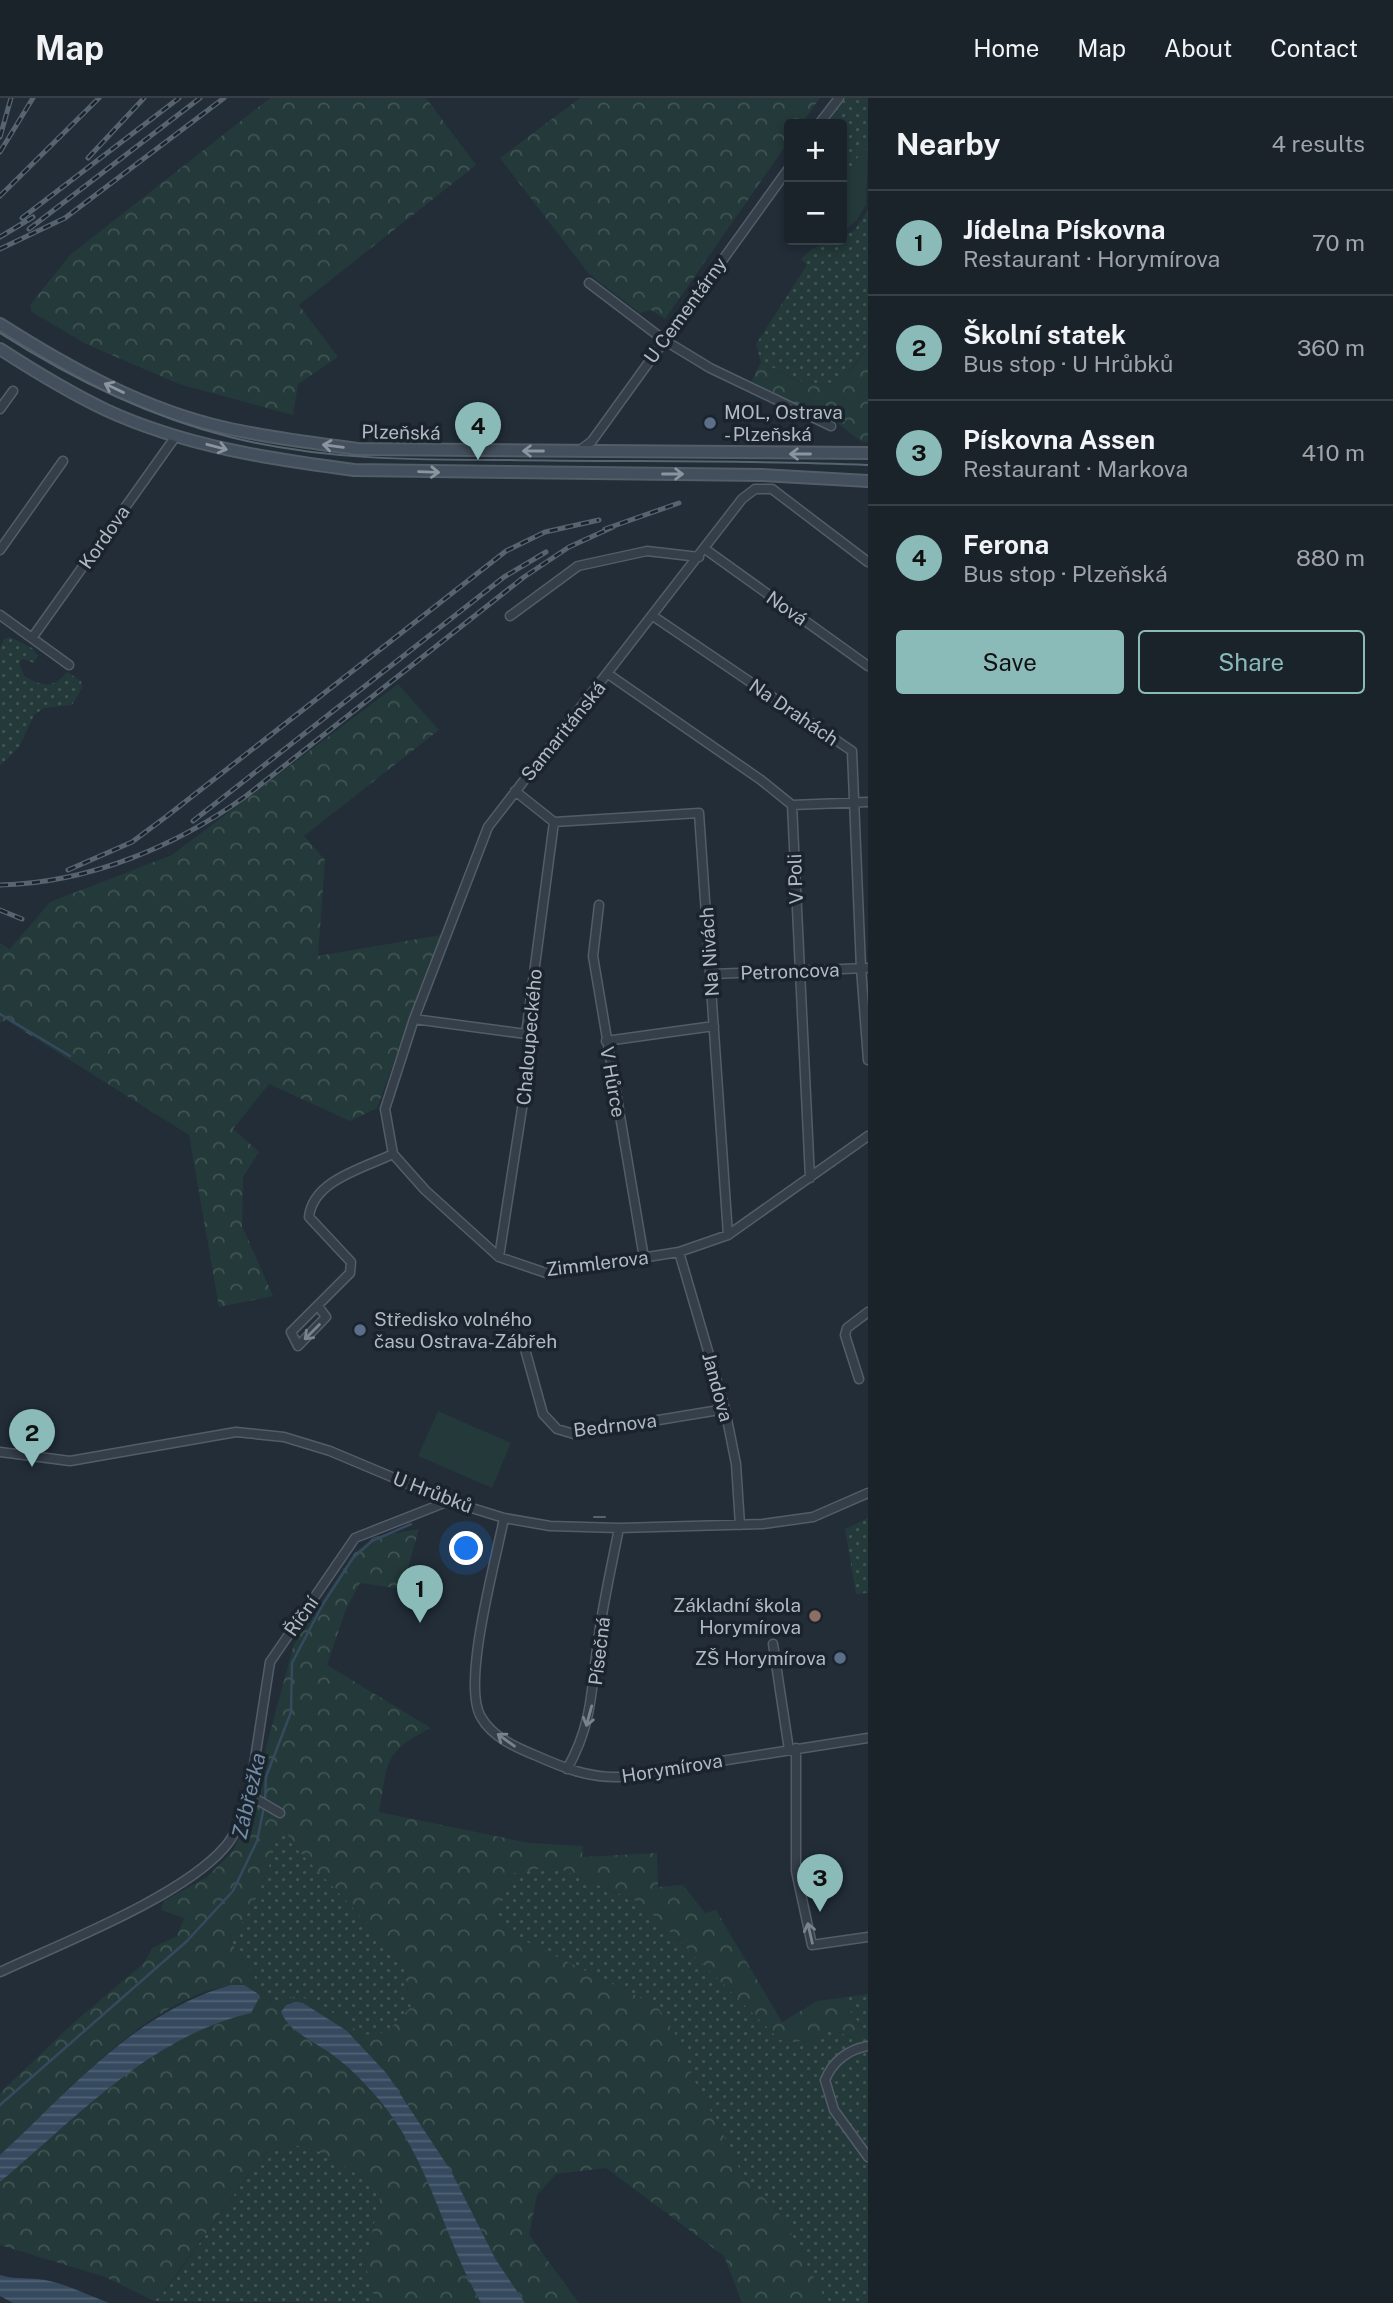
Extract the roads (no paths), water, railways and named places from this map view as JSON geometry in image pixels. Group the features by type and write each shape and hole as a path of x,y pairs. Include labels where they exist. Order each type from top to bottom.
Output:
{"main road":[{"name":"Plzeňská","path":"0,324 41,350 118,390 183,416 226,428 358,449 868,453"},
{"name":"Plzeňská","path":"0,349 107,411 176,436 236,452 354,470 762,475 868,481"}],"street":[{"path":"823,119 839,98"},
{"name":"U Cementárny","path":"579,451 589,444 784,174"},
{"path":"589,283 664,340 710,368 831,426"},
{"path":"0,409 13,391"},
{"name":"Kordova","path":"32,638 176,436"},
{"path":"0,550 63,461"},
{"name":"Samaritánská","path":"414,1019 488,827 742,499 755,489 772,489 868,562"},
{"path":"510,616 578,566 647,551 702,553"},
{"name":"Nová","path":"702,553 867,663"},
{"path":"0,615 69,665"},
{"name":"Na Drahách","path":"653,616 852,751 868,1060"},
{"path":"608,674 761,780 792,805 868,802"},
{"path":"515,791 554,822"},
{"name":"V Poli","path":"792,805 810,1178"},
{"name":"Na Nivách","path":"554,822 699,813 729,1235"},
{"name":"Chaloupeckého","path":"499,1257 532,1048 526,1034 554,822"},
{"name":"V Hůrce","path":"600,905 593,956 644,1258"},
{"name":"Petroncova","path":"712,974 864,968"},
{"path":"318,1306 327,1317 298,1346 291,1332 350,1273 351,1262 309,1217 310,1206 328,1185 393,1154 385,1109 414,1019 526,1034"},
{"path":"606,1041 714,1026"},
{"path":"865,1138 868,1149"},
{"name":"Zimmlerova","path":"393,1154 425,1190 499,1257 546,1273 678,1252 729,1235 865,1138"},
{"name":"Jandova","path":"678,1252 725,1409 736,1464 740,1525"},
{"path":"859,1379 845,1335 847,1328 868,1312"},
{"name":"Bedrnova","path":"523,1342 543,1414 557,1429 575,1434 725,1409"},
{"name":"U Hrůbků","path":"0,1452 70,1461 236,1432 284,1437 330,1451 449,1501 504,1518 550,1526 619,1528 740,1525 813,1517 868,1493"},
{"name":"Říční","path":"0,1972 133,1909 200,1871 226,1847 253,1797 270,1662 355,1538 449,1501"},
{"name":"Horymírova","path":"504,1518 472,1678 475,1706 489,1727 512,1746 589,1776 619,1777 868,1738"},
{"name":"Písečná","path":"568,1769 581,1746 592,1707 598,1636 619,1528"},
{"path":"773,1644 792,1749 796,1871 812,1945 868,1937"},
{"path":"253,1797 280,1812"},
{"path":"868,2046 841,2057 832,2065 825,2081 834,2110 868,2157"}],"water":[{"path":"231,1985 244,1985 257,1993 259,1998 251,2013 214,2024 147,2060 87,2106 0,2182 0,2155 106,2055 165,2013 197,1997"},
{"path":"303,2003 347,2031 387,2074 451,2171 496,2260 525,2303 481,2303 412,2148 375,2095 352,2071 297,2031 285,2019 281,2012 286,2005"},
{"path":"0,2275 53,2282 109,2303 13,2303 0,2296"}],"waterway":[{"path":"0,1014 70,1056"},
{"name":"Zábřežka","path":"265,1801 266,1777 291,1712 292,1663 323,1604 353,1558 372,1541 411,1524"},
{"name":"Zábřežka","path":"0,2105 187,1941 233,1891 257,1841 264,1807"}],"tram line":[{"path":"0,333 83,381 140,407 199,428 264,445 403,459 868,465"},
{"path":"594,1517 605,1517"}],"railway":[{"path":"0,137 11,98"},
{"path":"0,152 33,98"},
{"path":"0,196 99,98"},
{"path":"88,158 144,98"},
{"path":"22,218 179,98"},
{"path":"29,229 200,98"},
{"path":"0,249 65,218 224,98"},
{"path":"0,237 33,217"},
{"path":"605,529 679,503"},
{"path":"68,870 132,842 506,551 545,532 599,520"},
{"path":"0,885 33,883 98,869 129,859 190,831 246,796 524,577 569,547 613,527"},
{"path":"193,821 504,577 546,552"},
{"path":"0,910 22,919"}],"place":[{"name":"MOL, Ostrava - Plzeňská","path":"710,423"},
{"name":"Ferona","path":"478,460"},
{"name":"Středisko volného času Ostrava-Zábřeh","path":"360,1330"},
{"name":"Školní statek","path":"32,1467"},
{"name":"Základní škola Horymírova","path":"815,1616"},
{"name":"Jídelna Pískovna","path":"420,1623"},
{"name":"ZŠ Horymírova","path":"840,1658"},
{"name":"Pískovna Assen","path":"820,1912"}]}
